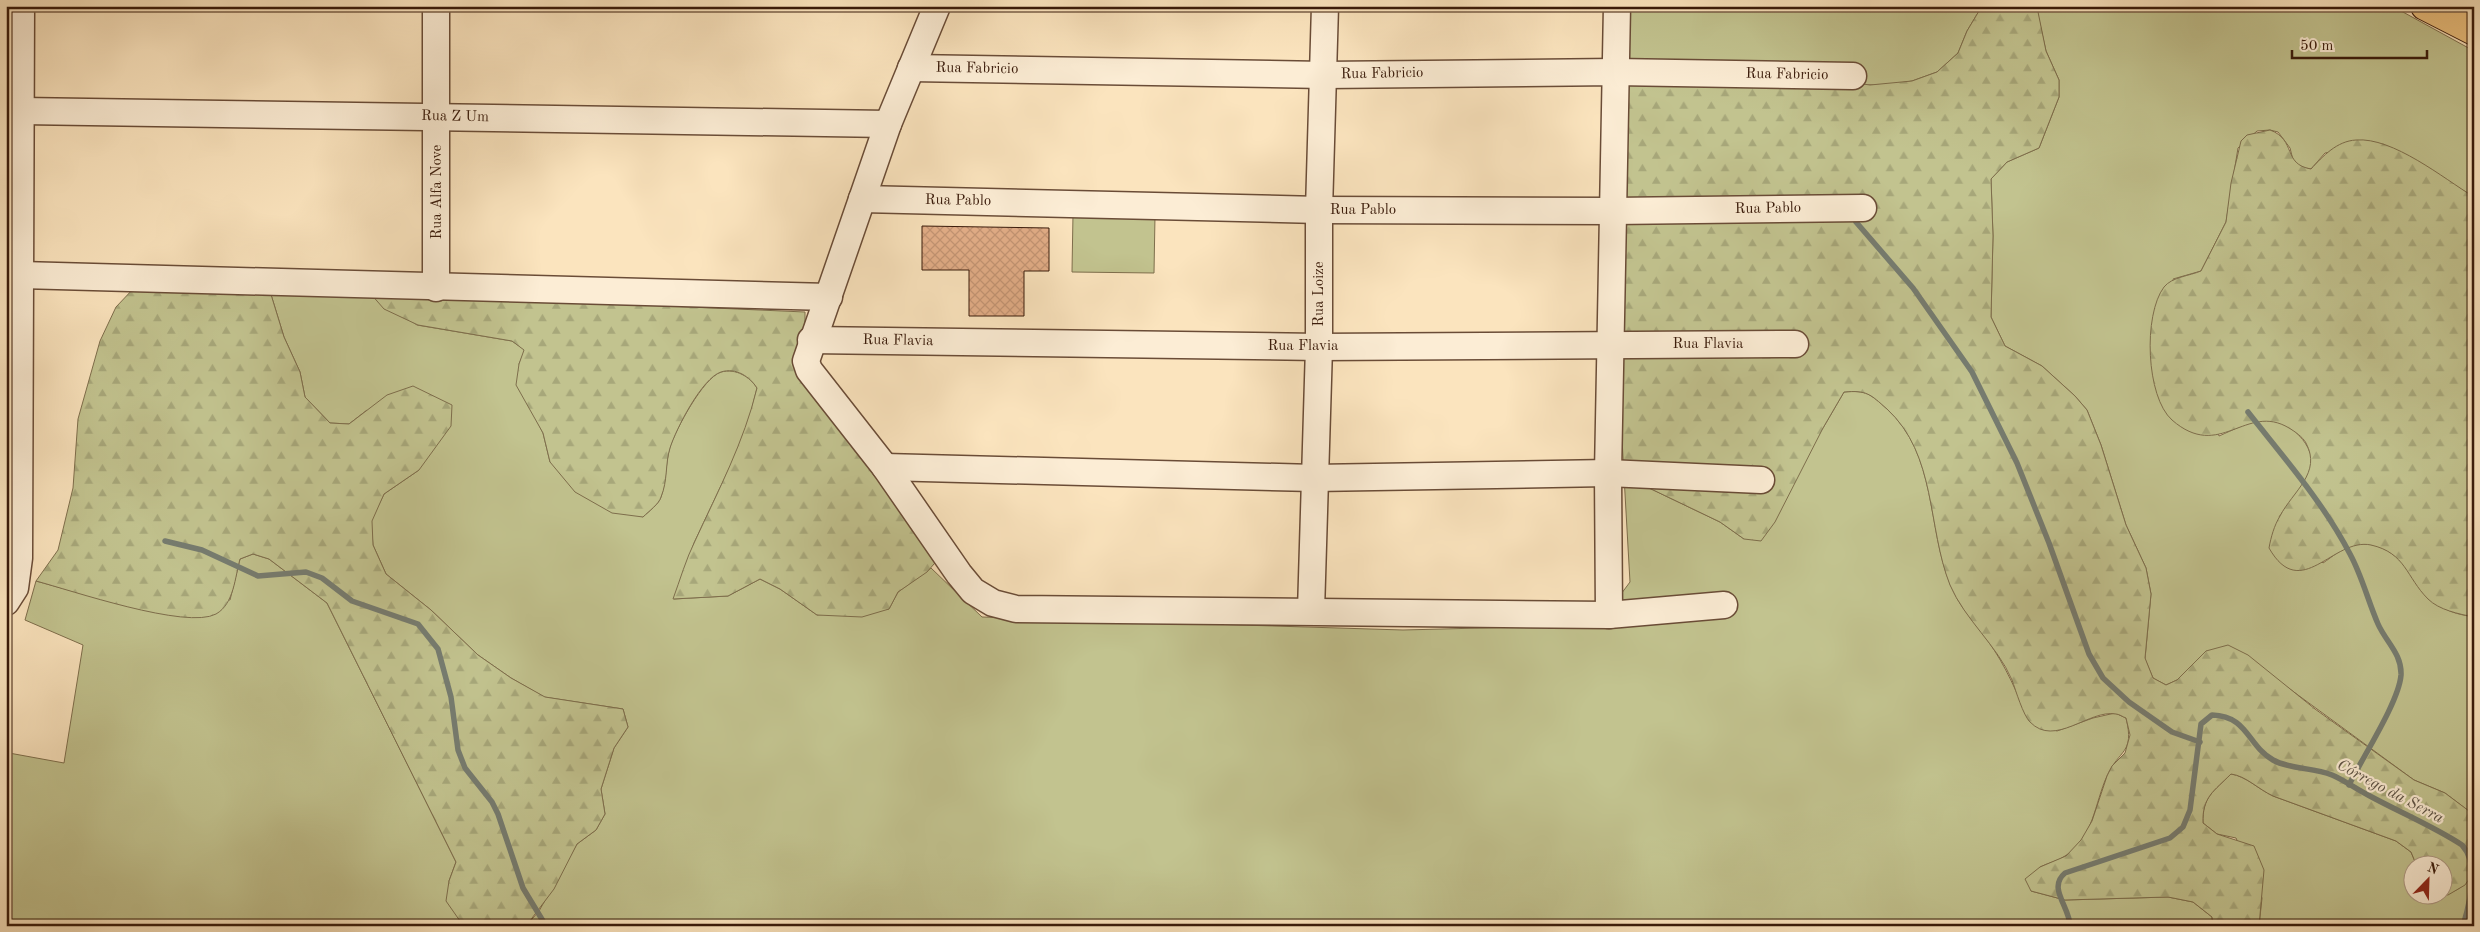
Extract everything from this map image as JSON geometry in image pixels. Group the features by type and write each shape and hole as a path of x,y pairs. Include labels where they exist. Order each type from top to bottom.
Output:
{"main road":[{"path":"2425,6 2474,31"}],"street":[{"path":"9,592 19,558 13,518 14,332 21,275 21,6"},
{"name":"Rua Alfa Nove","path":"436,6 436,288"},
{"path":"937,6 888,124 828,297 811,340 806,360 809,370 885,467 959,574 973,591 994,603 1016,609 1609,615 1724,605"},
{"name":"Rua Loize","path":"1311,611 1319,347 1318,210 1324,75 1324,6"},
{"path":"1609,615 1608,473 1617,6"},
{"name":"Rua Fabricio","path":"911,68 1324,75 1616,72 1853,76"},
{"name":"Rua Z Um","path":"22,111 888,124"},
{"name":"Rua Pablo","path":"862,199 1318,210 1613,211 1864,208"},
{"path":"21,275 436,288 828,297"},
{"name":"Rua Flavia","path":"811,340 1319,347 1795,344"},
{"path":"885,467 1314,478 1608,473 1761,480"}],"green space":[{"path":"1630,6 1982,6 1967,31 1958,53 1937,72 1912,81 1887,85 1625,83"},
{"path":"1982,6 2037,7 2046,51 2059,80 2059,97 2039,148 2007,162 1991,179 1993,236 1991,317 2005,346 2042,366 2075,396 2087,410 2101,445 2126,525 2146,568 2151,594 2145,658 2153,678 2166,685 2177,680 2206,651 2228,645 2248,655 2315,709 2414,780 2445,793 2473,814 2474,872 2465,885 2452,893 2452,854 2412,854 2396,841 2273,796 2242,777 2231,774 2210,795 2203,814 2203,823 2217,834 2254,846 2264,870 2259,926 2213,926 2212,917 2193,902 2168,897 2065,900 2031,891 2025,879 2040,867 2066,856 2081,840 2092,821 2107,776 2112,766 2125,753 2130,735 2126,718 2117,714 2106,714 2061,730 2050,731 2040,729 2027,719 2006,667 1964,610 1950,585 1937,540 1929,492 1923,470 1915,448 1903,427 1887,409 1868,394 1844,392 1823,428 1775,522 1761,541 1744,539 1720,522 1624,476 1619,383 1625,83 1813,77 1870,85 1912,81 1937,72 1958,53 1967,31"},
{"path":"2036,6 2392,6 2474,51 2474,197 2412,159 2383,144 2325,153 2311,169 2299,167 2293,160 2290,148 2278,132 2270,130 2257,131 2238,148 2226,222 2201,271 2173,279 2219,436 2251,422 2272,420 2289,427 2303,439 2308,447 2311,455 2311,470 2279,517 2323,563 2349,546 2368,544 2381,547 2393,554 2441,606 2452,612 2474,617 2474,815 2445,793 2414,780 2287,687 2206,651 2177,680 2166,685 2153,678 2145,659 2151,594 2146,568 2126,525 2101,445 2087,410 2075,396 2042,366 2005,346 1991,317 1993,236 1991,179 2007,162 2039,148 2059,97 2059,80 2046,51"},
{"path":"2270,130 2284,140 2296,162 2311,169 2326,154 2343,143 2356,140 2370,141 2386,145 2417,160 2474,197 2474,617 2450,611 2433,603 2421,591 2399,560 2383,549 2371,545 2357,545 2305,570 2293,570 2281,564 2269,548 2278,520 2308,473 2311,464 2310,454 2305,441 2289,428 2274,422 2259,422 2219,434 2204,435 2189,431 2172,420 2163,409 2157,393 2150,355 2150,335 2157,300 2167,284 2201,271 2226,222 2231,183 2241,141 2247,135"},
{"path":"1073,214 1155,216 1154,273 1072,272"},
{"path":"134,288 269,288 284,337 300,372 305,397 330,423 349,424 387,395 413,386 452,405 451,426 419,470 384,494 372,521 373,545 386,574 431,610 478,655 511,678 545,697 623,709 628,727 614,748 601,789 605,814 596,830 577,844 554,889 526,926 466,926 460,921 446,901 449,881 456,862 327,603 269,559 253,554 240,559 233,590 227,604 216,614 201,618 180,617 128,607 36,581 58,550 73,488 78,419 100,341 116,307"},
{"path":"269,288 370,293 417,325 512,341 525,350 519,364 531,409 543,433 550,462 643,517 660,500 670,447 691,405 714,376 727,371 742,374 751,380 757,388 750,416 735,456 694,543 674,599 728,596 760,579 780,589 817,615 889,609 898,592 931,568 982,617 1403,630 1598,625 1630,582 1624,476 1720,522 1744,539 1823,428 1844,392 1868,394 1887,409 1903,427 1915,447 1929,492 1937,539 1950,584 1962,607 2000,660 2029,721 2057,731 2093,718 2115,713 2126,718 2129,738 2127,745 2107,776 2087,831 2074,849 2062,858 2040,867 2031,891 2065,900 2168,897 2193,902 2212,917 2213,926 526,926 539,911 577,844 596,830 605,814 601,789 614,748 628,727 623,709 544,697 511,678 478,655 431,610 386,574 373,545 371,521 384,494 419,470 367,410 349,424 330,423 305,397 300,372 284,337"},
{"path":"370,293 805,312 805,356 941,556 927,572 898,592 889,609 862,617 817,615 780,589 760,579 728,596 673,599 689,555 730,466 745,428 757,388 751,380 742,374 732,371 721,372 714,376 698,394 673,440 668,454 666,478 660,500 643,517 612,513 575,492 550,462 543,433 516,385 519,364 524,350 512,341 418,325 384,309"},
{"path":"253,554 269,559 327,603 456,862 449,881 460,921 466,926 6,926 6,786 9,753 64,763 83,645 25,620 36,581 105,600 230,600 240,559"},
{"path":"2231,774 2236,775 2273,796 2396,841 2412,854 2402,854 2402,904 2452,904 2452,892 2468,881 2474,872 2474,926 2259,926 2262,898 2236,838 2217,834 2203,823 2203,814 2207,801 2214,790"}],"building":[{"path":"922,226 1049,228 1049,271 1024,271 1024,316 969,316 969,270 922,270"}],"waterway":[{"path":"1856,222 1913,288 1972,372 2017,463 2049,543 2089,654 2103,678 2129,702 2172,732 2200,742"},
{"path":"2248,412 2328,516 2350,554 2378,624 2393,648 2401,668 2399,686 2394,700 2349,785"},
{"path":"165,541 202,550 258,576 306,572 322,578 352,601 418,624 438,649 451,697 458,750 465,768 492,802 498,814 523,888 546,926"},
{"name":"Córrego da Serra","path":"2070,926 2058,885 2065,873 2170,838 2183,827 2190,810 2201,724 2212,715 2233,720 2246,732 2264,754 2273,760 2287,765 2325,772 2341,779 2462,845 2471,862 2472,873 2471,895 2463,926"}]}
